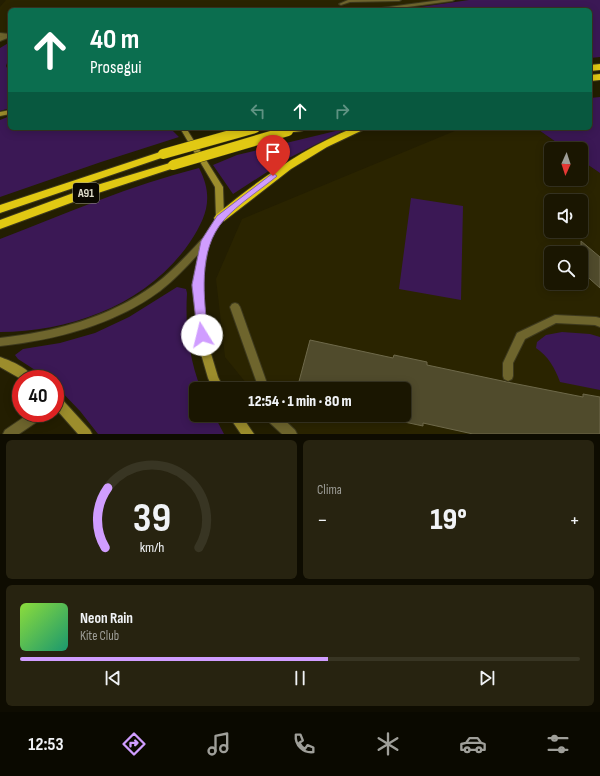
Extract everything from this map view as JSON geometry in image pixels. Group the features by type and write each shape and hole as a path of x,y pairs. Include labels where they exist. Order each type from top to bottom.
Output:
{"highway":[{"name":"A91","path":"0,209 163,154 248,130"},
{"name":"A91","path":"0,225 99,189 173,165 293,130"},
{"path":"220,218 247,194 305,154 357,130"}],"street":[{"path":"341,4 349,1 399,0"},
{"path":"390,8 452,0"},
{"path":"0,342 67,330 114,313 150,293 177,270 205,241 220,218 219,187 184,130"},
{"path":"205,241 197,285 204,347 216,382"},
{"path":"234,307 261,382"},
{"path":"508,376 508,363 521,336 554,319 596,321 600,323"},
{"path":"0,362 16,370"},
{"path":"64,410 86,434"},
{"path":"9,434 27,422"},
{"path":"239,422 248,434"},
{"path":"277,422 291,434"}],"shaded area":[{"path":"6,0 452,0 390,8 8,8 8,36 0,40 0,7"},
{"path":"469,0 600,0 600,57 592,58 592,8 413,8"},
{"path":"8,43 8,60 6,66 8,70 8,109 0,111 0,48"},
{"path":"600,97 600,173 588,165 588,142 556,142 539,130 592,130 592,98"},
{"path":"8,117 8,130 172,130 179,137 0,197 0,120"},
{"path":"344,130 287,159 233,194 213,165 237,155"},
{"path":"457,130 539,130 556,142 544,142 544,186 588,186 588,165 600,173 600,434 288,434 279,422 411,422 411,382 245,382 225,357 216,279 242,219"},
{"path":"199,168 204,178 207,197 201,224 190,242 173,263 153,282 131,297 107,310 81,320 54,327 27,331 0,332 0,239 123,191"},
{"path":"411,198 463,206 461,300 399,289"},
{"path":"177,287 186,289 187,330 193,366 199,382 189,382 189,422 218,422 224,434 98,434 80,411 64,394 64,370 35,370 18,359 15,355 23,349 60,343 95,333 129,317"},
{"path":"562,332 590,334 600,337 600,390 560,382 551,363 536,348 537,342 546,335"}],"building":[{"path":"581,241 587,246 581,246"},
{"path":"588,247 600,257 600,288 588,277"},
{"path":"310,340 393,358 394,355 427,362 427,365 583,397 583,394 600,397 600,434 473,434 423,423 423,426 404,422 411,422 411,382 299,382"}],"route":[{"path":"202,335 197,285 205,241 220,218 247,194 273,176"}]}
